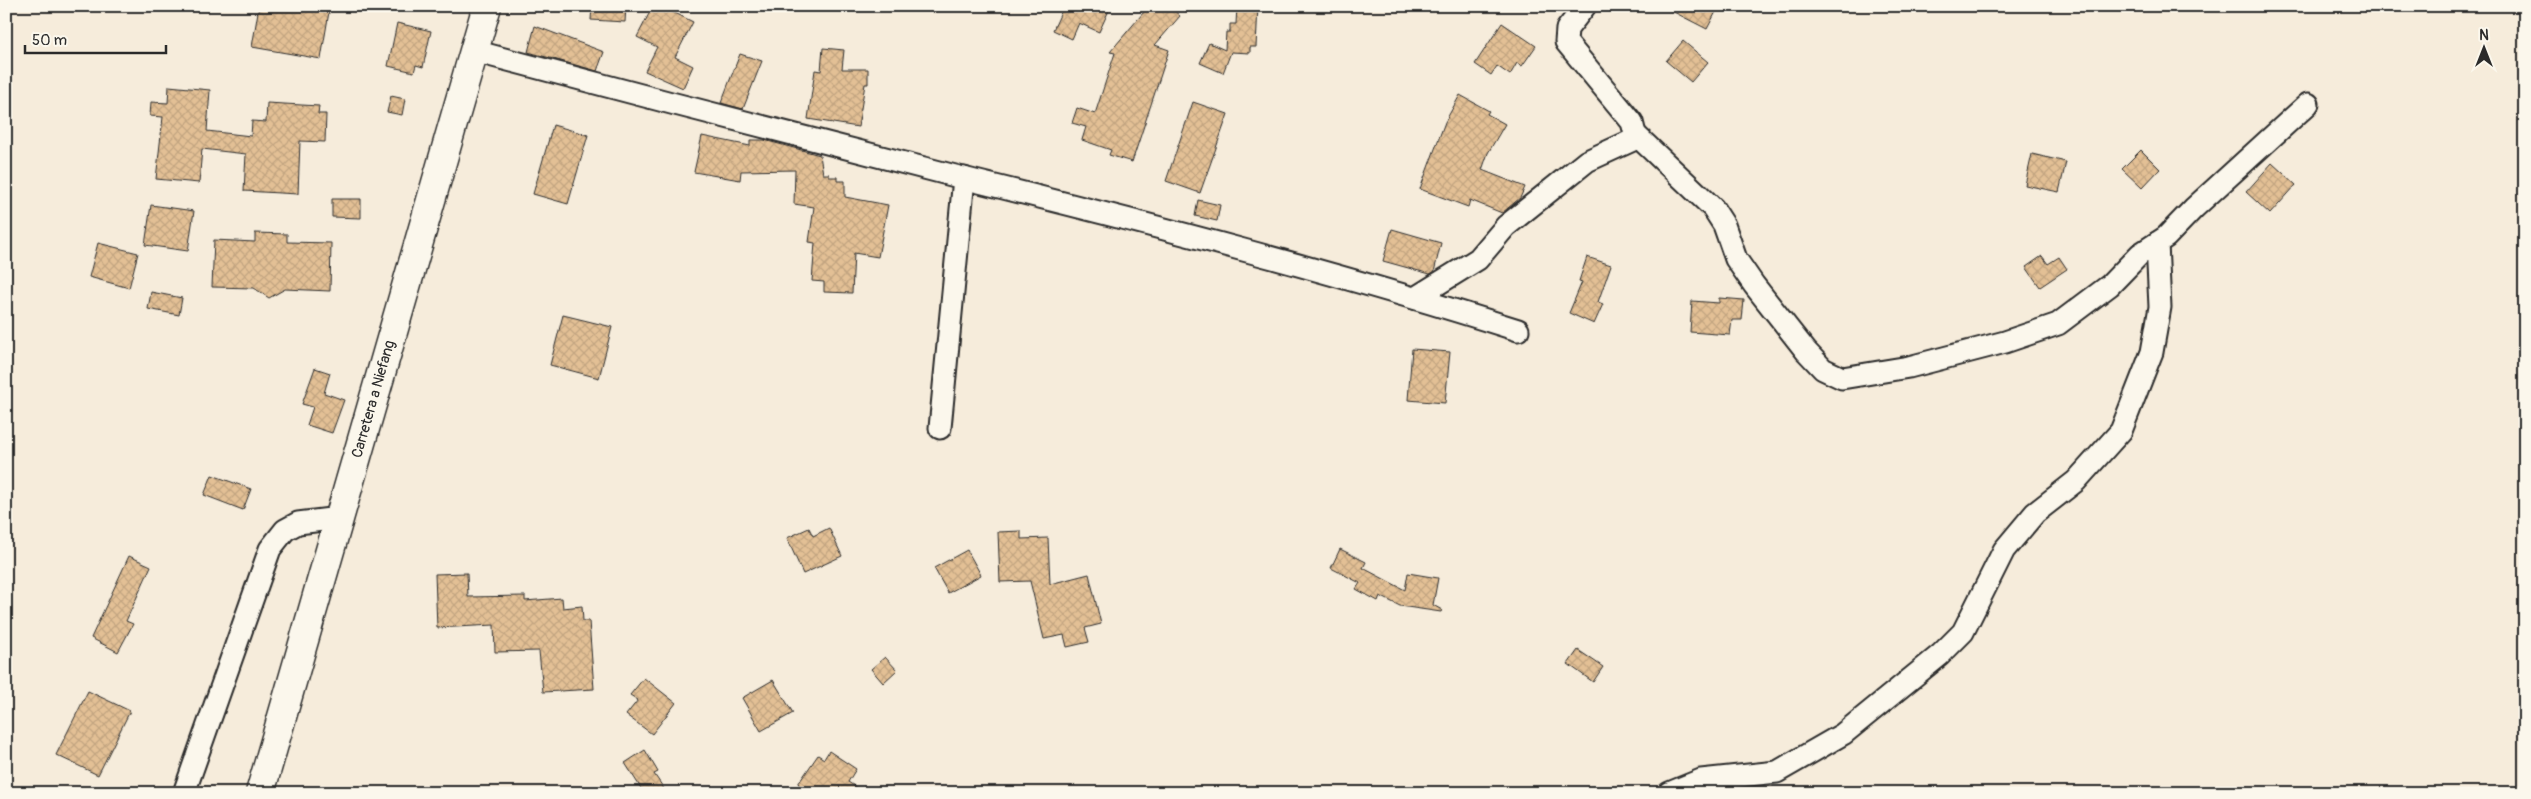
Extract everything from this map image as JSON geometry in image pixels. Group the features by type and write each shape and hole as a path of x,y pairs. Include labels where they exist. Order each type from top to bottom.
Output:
{"main road":[{"name":"Carretera a Niefang","path":"260,793 487,6"}],"street":[{"path":"1585,6 1567,29 1566,42 1632,122 1635,134 1713,208 1724,225 1736,259 1806,351 1823,369 1842,378 1909,367 2005,342 2058,324 2110,285 2140,254 2157,243 2308,104"},
{"path":"474,52 1032,194 1415,298 1518,330"},
{"path":"1415,298 1478,259 1506,226 1580,165 1594,156 1628,145 1633,140 1635,134"},
{"path":"940,428 964,178"},
{"path":"1669,793 1701,780 1777,772 1843,734 1926,666 1963,632 2004,550 2035,512 2076,481 2121,430 2152,352 2160,307 2157,243"},
{"path":"184,793 270,549 285,530 298,523 339,518"}],"building":[{"path":"259,6 330,6 321,59 252,47"},
{"path":"592,6 626,6 625,22 591,20"},
{"path":"653,6 661,6 693,22 675,57 693,66 683,88 645,71 657,47 637,37"},
{"path":"1064,6 1111,6 1099,32 1079,23 1072,39 1053,30"},
{"path":"1149,6 1169,6 1180,16 1155,45 1169,50 1132,162 1109,155 1111,150 1082,140 1086,127 1072,123 1077,108 1095,114 1115,53 1110,52"},
{"path":"1237,6 1258,6 1256,47 1250,47 1250,53 1231,52 1223,73 1200,63 1209,43 1225,50 1226,32 1230,32 1230,24 1236,24"},
{"path":"1662,6 1719,6 1707,29"},
{"path":"397,23 431,31 423,67 416,65 414,72 388,66"},
{"path":"1502,23 1536,46 1522,66 1517,63 1510,75 1497,66 1491,75 1475,64"},
{"path":"535,26 604,52 597,71 528,52"},
{"path":"1683,41 1708,62 1691,82 1666,61"},
{"path":"823,48 844,50 842,69 868,69 868,84 865,84 858,127 808,119 815,70 821,71"},
{"path":"740,54 762,61 743,109 721,103"},
{"path":"169,86 210,90 207,131 251,136 252,121 266,122 267,103 319,106 318,114 326,114 325,142 300,141 298,194 244,191 246,154 202,149 199,183 156,179 163,117 150,116 151,102 168,103"},
{"path":"1460,95 1489,111 1487,114 1505,124 1488,153 1482,170 1525,187 1520,198 1502,213 1470,200 1468,207 1420,189 1445,122"},
{"path":"391,96 405,99 402,115 387,112"},
{"path":"1193,102 1228,114 1200,193 1166,181"},
{"path":"553,125 588,135 568,204 533,194"},
{"path":"702,136 750,146 750,140 764,140 820,155 823,174 829,174 829,177 837,177 837,181 845,181 845,197 888,205 878,257 854,253 852,293 824,292 824,282 812,281 815,243 809,242 814,207 794,204 795,170 741,171 740,180 694,172"},
{"path":"2141,150 2160,169 2142,188 2122,169"},
{"path":"2032,154 2066,162 2059,192 2025,185"},
{"path":"2272,163 2296,185 2270,214 2246,192"},
{"path":"332,199 361,199 361,218 332,217"},
{"path":"1198,200 1220,205 1217,221 1195,216"},
{"path":"151,205 194,211 188,251 145,245"},
{"path":"1392,229 1441,243 1434,272 1430,274 1383,261"},
{"path":"255,233 287,234 287,242 331,243 330,291 285,289 269,298 254,288 212,287 214,240 255,242"},
{"path":"98,243 138,253 129,288 89,277"},
{"path":"2042,256 2048,264 2059,257 2067,269 2040,287 2026,267"},
{"path":"1587,257 1611,265 1598,302 1603,304 1594,324 1569,313 1582,282 1579,281"},
{"path":"151,292 182,298 179,315 148,309"},
{"path":"1719,298 1744,300 1742,320 1732,320 1730,335 1690,332 1692,301 1719,303"},
{"path":"563,315 612,327 599,378 550,365"},
{"path":"1412,349 1450,352 1445,403 1408,400"},
{"path":"315,368 330,373 324,393 344,400 332,433 307,425 313,407 302,404"},
{"path":"212,475 251,489 243,510 204,495"},
{"path":"809,528 813,536 829,528 842,556 803,574 787,538"},
{"path":"1021,531 1021,539 1048,538 1050,584 1089,574 1101,624 1085,628 1089,642 1067,647 1064,635 1044,639 1030,581 1000,582 998,532"},
{"path":"1340,549 1366,562 1363,568 1405,590 1408,573 1438,578 1433,605 1442,610 1441,612 1400,606 1380,596 1378,601 1356,589 1360,583 1331,568"},
{"path":"967,550 981,575 948,593 934,568"},
{"path":"129,556 151,566 126,621 133,624 118,652 91,638"},
{"path":"467,573 468,597 525,596 525,601 562,598 563,608 582,606 583,621 589,621 594,689 543,692 539,651 495,652 494,625 437,628 435,574"},
{"path":"1578,650 1603,667 1593,682 1568,664"},
{"path":"885,657 897,670 883,683 871,669"},
{"path":"644,678 676,703 652,734 626,715 638,700 630,695"},
{"path":"773,680 793,713 761,731 742,698"},
{"path":"88,691 130,711 98,775 56,755"},
{"path":"645,750 658,772 654,774 667,793 644,793 625,763"},
{"path":"829,751 856,769 848,782 865,793 810,793 798,784 818,755 824,759"}]}
